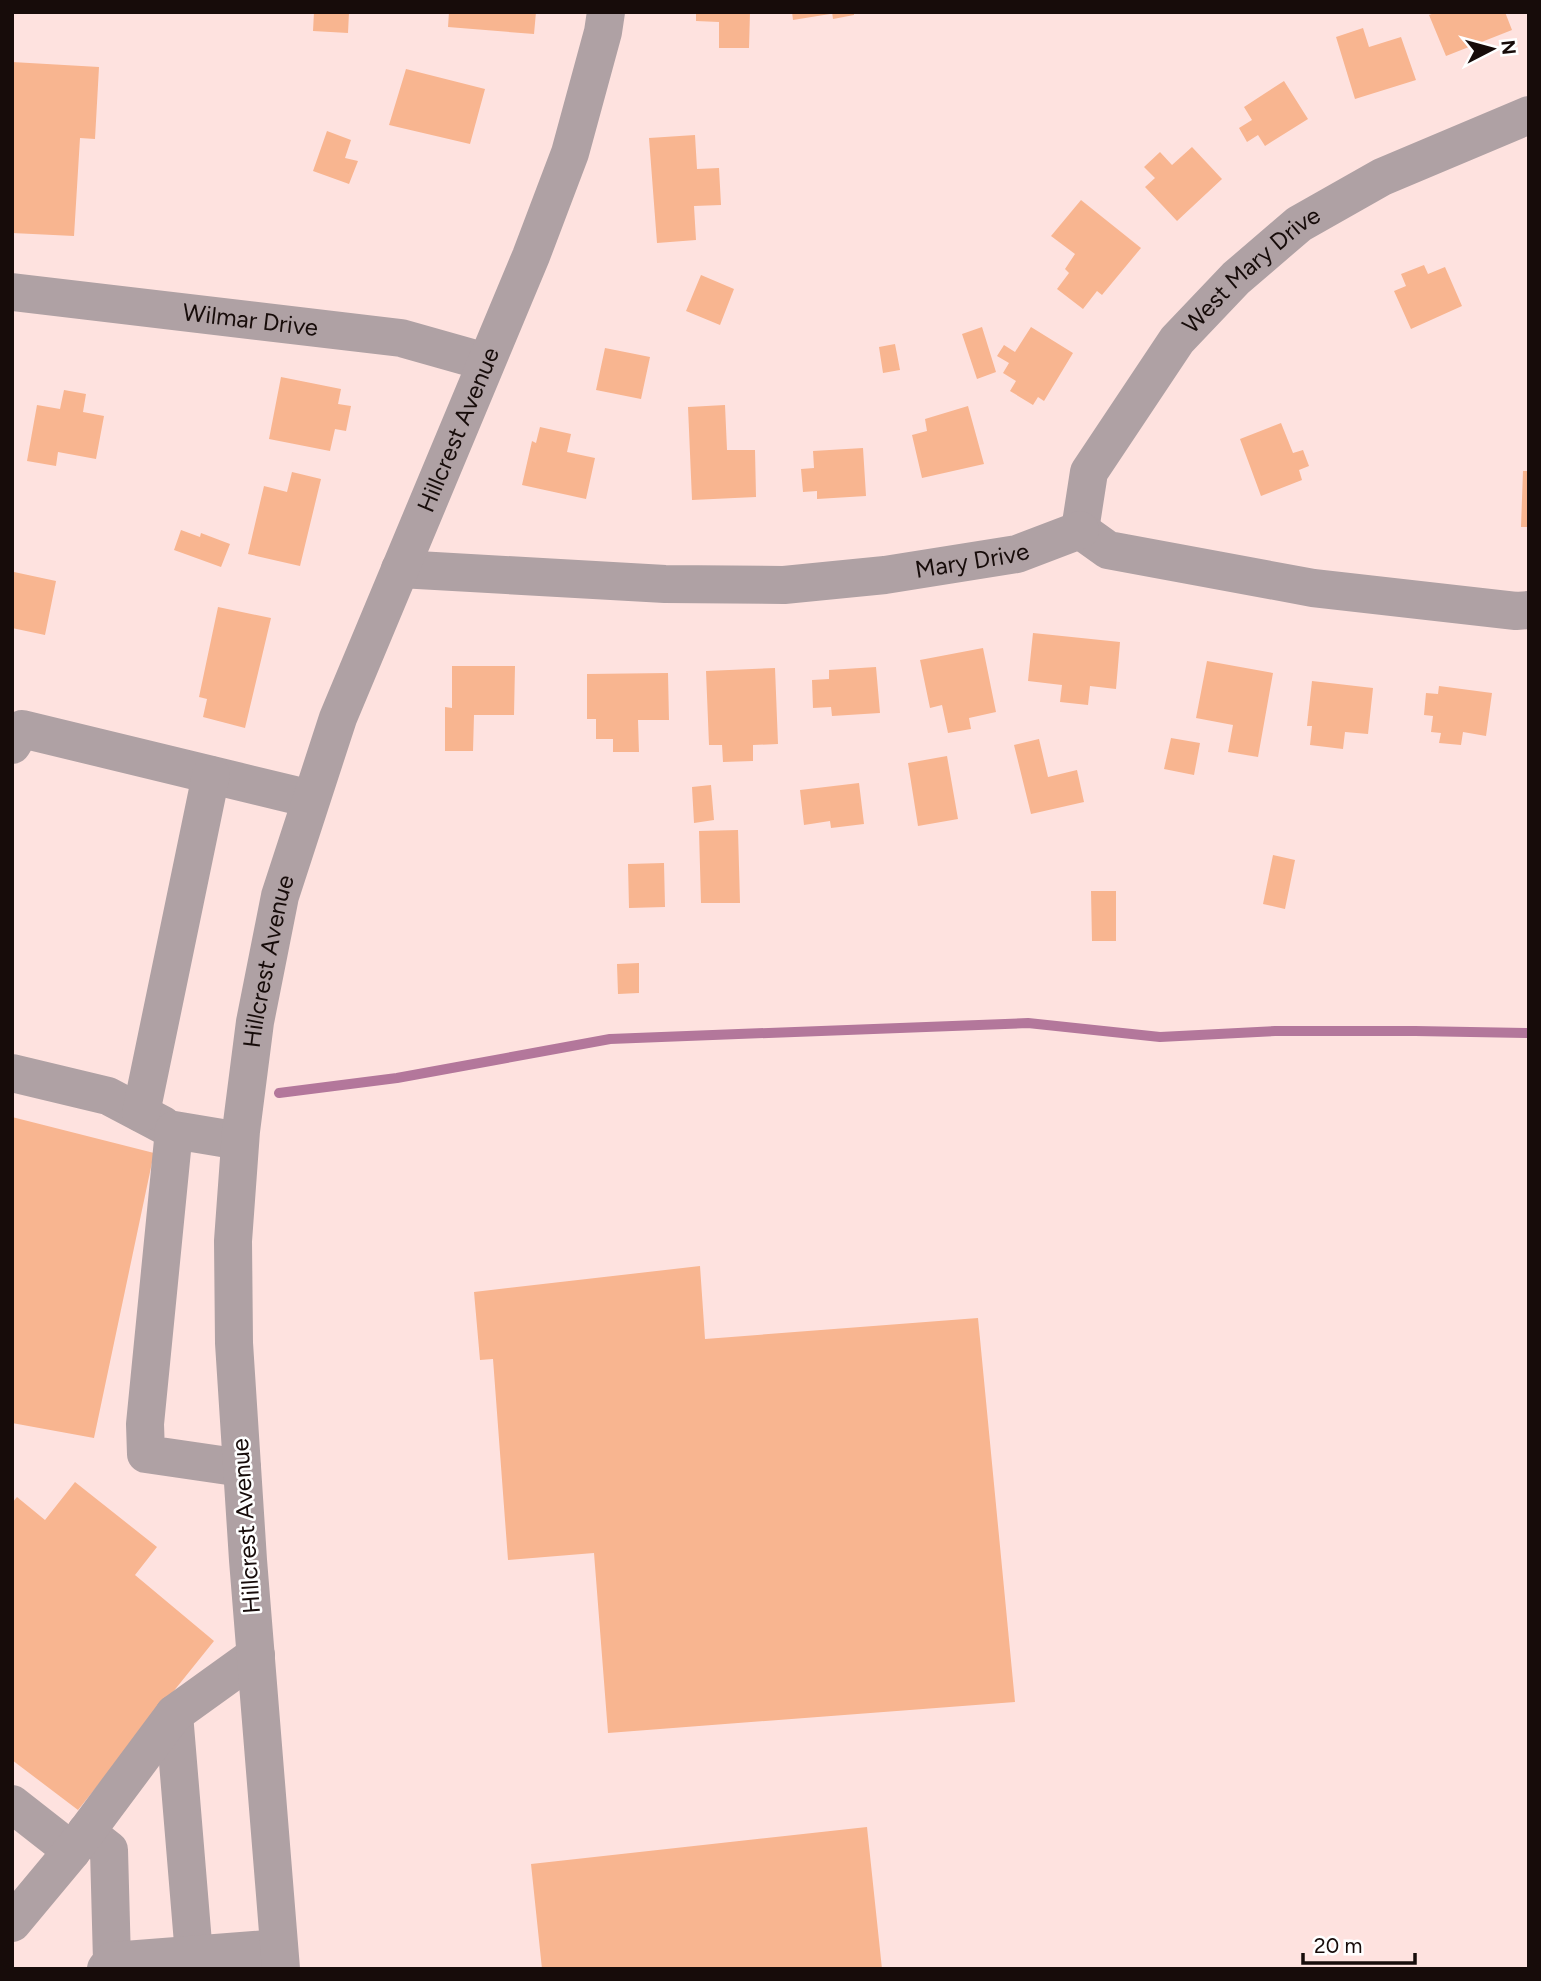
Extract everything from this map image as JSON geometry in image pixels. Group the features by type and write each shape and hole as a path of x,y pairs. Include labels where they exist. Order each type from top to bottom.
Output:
{"street":[{"name":"Hillcrest Avenue","path":"280,1958 233,1330 233,1241 240,1141 255,1022 281,896 338,718 531,256 570,153 606,12"},
{"name":"West Mary Drive","path":"1080,530 1089,472 1177,340 1236,278 1299,224 1382,177 1529,115"},
{"name":"Wilmar Drive","path":"13,283 401,338 486,362"},
{"name":"Mary Drive","path":"400,569 665,584 784,585 884,575 1017,554 1080,530"},
{"path":"1080,530 1108,550 1313,588 1516,611 1529,610"},
{"path":"12,744 22,729 311,799"},
{"path":"141,1113 211,775"},
{"path":"12,1073 108,1096 174,1130 240,1141"},
{"path":"174,1130 145,1424 146,1454 242,1468"},
{"path":"12,1923 79,1842 174,1714 256,1654"},
{"path":"174,1714 194,1955"},
{"path":"12,1804 79,1842 109,1850 104,1966 194,1955 280,1958"}],"building":[{"path":"314,12 349,12 348,33 313,31"},
{"path":"449,12 536,12 534,34 448,27"},
{"path":"696,12 750,12 749,48 719,48 719,22 696,21"},
{"path":"792,12 829,12 830,14 793,20"},
{"path":"832,12 854,12 854,15 833,19"},
{"path":"1437,12 1505,12 1512,30 1446,56 1429,15"},
{"path":"1363,28 1369,47 1401,37 1416,80 1355,99 1336,37"},
{"path":"12,62 99,67 95,139 80,138 74,236 12,233"},
{"path":"406,69 485,89 470,144 389,125"},
{"path":"1284,81 1308,119 1265,146 1258,135 1247,142 1239,128 1252,120 1244,107"},
{"path":"327,131 351,140 345,158 358,161 349,184 313,171"},
{"path":"695,135 697,169 719,168 721,205 694,206 696,240 657,243 649,138"},
{"path":"1192,147 1222,179 1177,221 1145,187 1155,178 1144,167 1160,152 1172,165"},
{"path":"1081,200 1141,248 1102,295 1097,291 1083,309 1057,289 1069,273 1065,269 1075,254 1051,236"},
{"path":"1424,265 1428,274 1445,267 1462,306 1411,329 1394,291 1406,286 1401,274"},
{"path":"701,275 734,289 720,325 686,311"},
{"path":"982,327 996,372 977,379 962,334"},
{"path":"1031,327 1073,353 1044,401 1038,397 1033,405 1010,391 1016,381 1003,373 1009,363 997,356 1004,345 1015,352"},
{"path":"895,344 900,370 883,373 879,347"},
{"path":"605,348 650,357 641,399 596,390"},
{"path":"281,377 341,389 338,404 351,406 346,431 335,429 330,451 269,439"},
{"path":"64,390 86,394 83,412 104,416 96,459 58,452 56,466 27,461 37,405 60,409"},
{"path":"725,405 727,450 755,450 756,497 692,500 688,407"},
{"path":"968,406 984,464 922,478 912,435 927,431 925,419"},
{"path":"1281,423 1293,453 1303,450 1309,466 1299,470 1302,480 1261,496 1240,439"},
{"path":"540,427 571,434 567,452 595,458 586,499 522,485 532,441 536,443"},
{"path":"863,448 866,496 817,499 817,491 803,492 801,469 814,468 813,451"},
{"path":"1523,471 1529,471 1529,527 1521,527"},
{"path":"292,472 321,479 300,566 248,554 264,486 287,492"},
{"path":"181,530 200,537 201,533 230,544 221,567 174,550"},
{"path":"14,572 56,581 45,635 12,628"},
{"path":"218,607 271,618 245,728 203,717 207,699 199,697"},
{"path":"1033,633 1120,642 1116,689 1090,686 1088,705 1060,702 1062,685 1028,681"},
{"path":"983,648 996,712 969,718 971,729 948,733 942,705 930,708 920,660"},
{"path":"1207,661 1273,673 1258,757 1228,752 1233,725 1196,718"},
{"path":"452,666 515,666 514,715 474,715 473,751 445,751 445,707 452,708"},
{"path":"876,667 880,713 832,716 831,707 813,708 812,680 829,679 829,670"},
{"path":"775,668 778,744 753,745 753,761 723,762 722,745 709,745 706,671"},
{"path":"668,673 669,720 638,720 639,752 613,752 613,739 596,739 596,719 587,719 587,674"},
{"path":"1312,681 1373,688 1368,734 1345,732 1343,749 1310,745 1312,726 1307,726"},
{"path":"1439,686 1492,693 1486,736 1463,732 1461,745 1439,743 1441,733 1431,732 1433,716 1424,715 1426,693 1438,694"},
{"path":"1171,738 1200,743 1194,775 1164,769"},
{"path":"1039,739 1048,777 1077,770 1084,802 1031,814 1014,745"},
{"path":"947,756 958,819 918,826 908,763"},
{"path":"859,783 864,824 831,828 830,821 804,825 800,790"},
{"path":"711,785 714,820 694,823 692,787"},
{"path":"738,830 740,903 701,903 699,831"},
{"path":"1273,855 1295,860 1285,909 1263,904"},
{"path":"664,863 665,907 629,908 628,864"},
{"path":"1091,891 1116,891 1116,941 1092,941"},
{"path":"639,963 639,993 618,994 617,964"},
{"path":"12,1117 154,1153 94,1438 12,1423"},
{"path":"700,1266 705,1339 978,1318 1015,1702 608,1733 594,1553 508,1560 493,1359 480,1360 474,1292"},
{"path":"75,1482 157,1547 135,1575 214,1641 78,1810 12,1760 12,1503 17,1497 45,1520"},
{"path":"867,1827 882,1969 542,1969 531,1864"}],"waterway":[{"path":"279,1093 397,1078 610,1039 1028,1023 1160,1037 1275,1031 1529,1033"}]}
